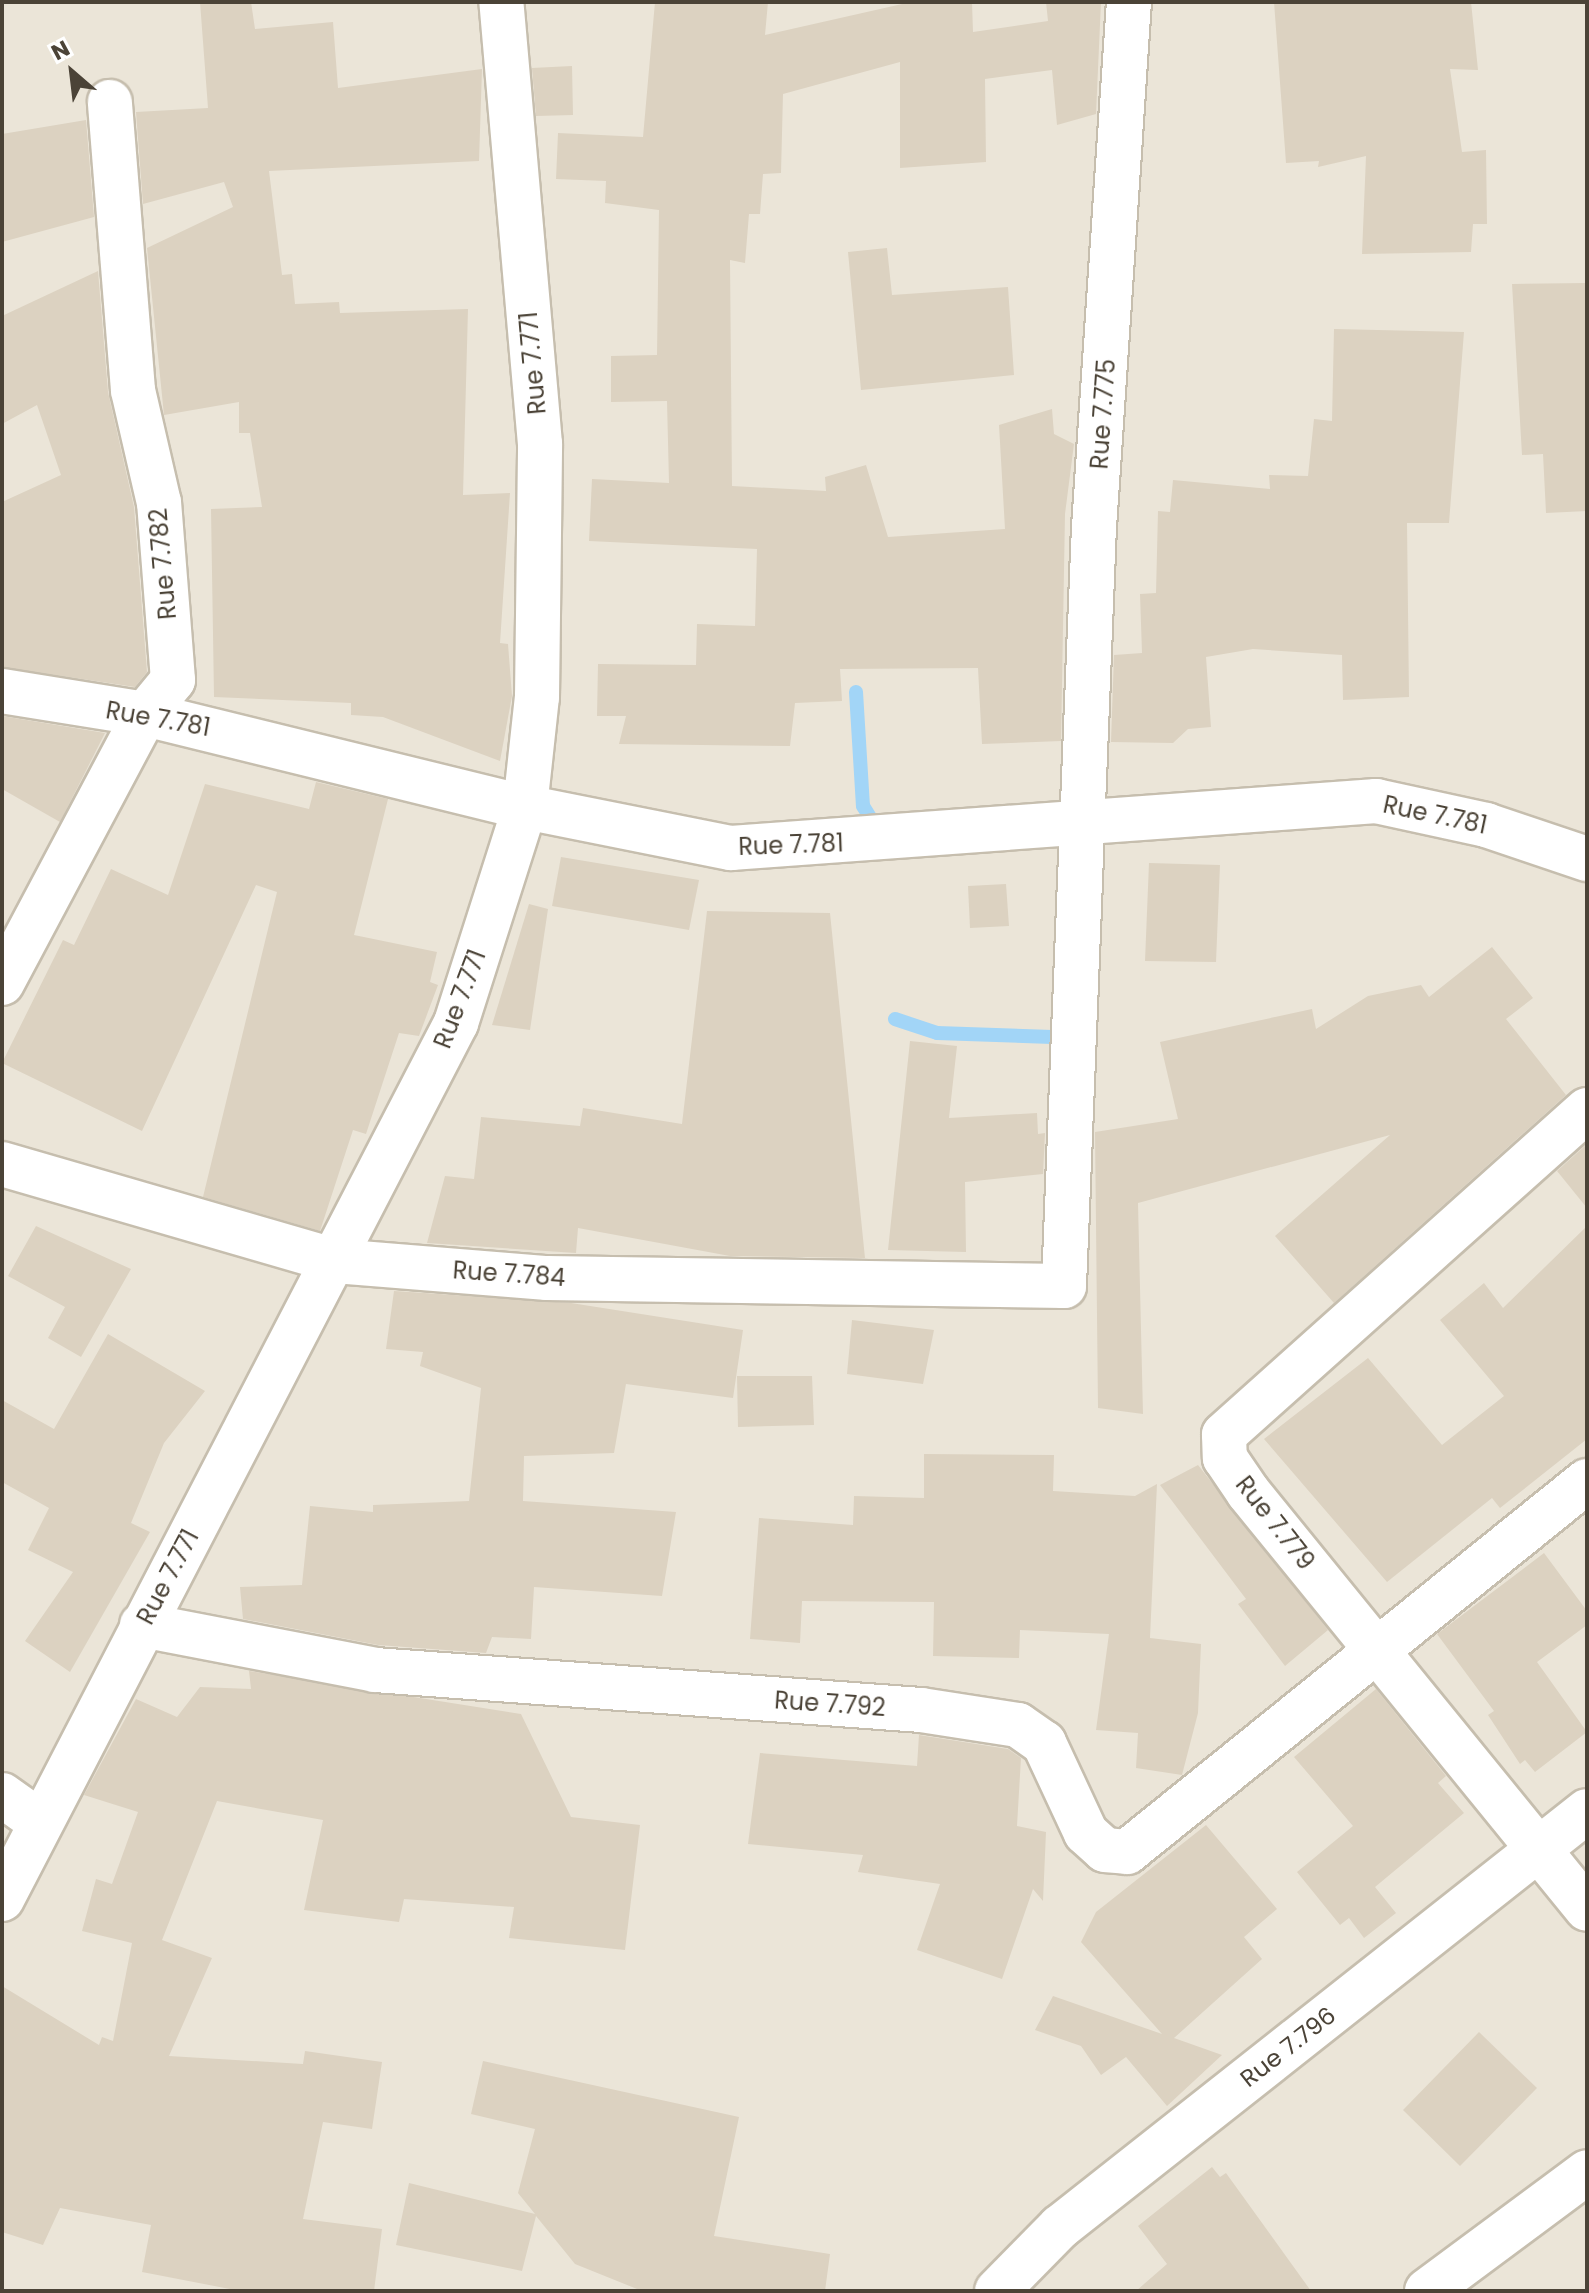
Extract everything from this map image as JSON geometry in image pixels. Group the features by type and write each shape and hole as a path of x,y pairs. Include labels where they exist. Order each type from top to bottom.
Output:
{"street":[{"name":"Rue 7.771","path":"2,1899 456,1023 525,807 537,697 540,444 501,2"},
{"name":"Rue 7.775","path":"1031,1288 1064,1286 1088,826 1094,527 1129,2"},
{"name":"Rue 7.782","path":"2,983 145,714 173,680 159,503 133,390 110,102"},
{"name":"Rue 7.781","path":"2,691 145,714 525,807 731,848 1088,826 1290,803 1376,801 1486,825 1587,859"},
{"name":"Rue 7.779","path":"1587,1110 1224,1435 1225,1458 1248,1492 1541,1847 1587,1909"},
{"name":"Rue 7.784","path":"2,1164 335,1261 547,1278 1031,1288"},
{"name":"Rue 7.792","path":"142,1625 375,1670 921,1710 1018,1725 1044,1743 1086,1833 1105,1850 1127,1852 1587,1481"},
{"path":"2,1795 40,1822"},
{"name":"Rue 7.796","path":"997,2291 1060,2227 1587,1811"},
{"path":"1427,2291 1587,2172"}],"shaded area":[{"path":"2,2 1587,2 1587,2291 2,2291"}],"building":[{"path":"200,2 251,2 255,29 333,22 338,88 482,69 479,161 269,171 282,275 292,274 295,304 339,302 340,313 468,309 463,495 510,493 500,643 508,644 512,696 500,761 383,717 351,715 351,703 214,697 211,509 262,507 250,433 239,433 239,402 164,415 147,248 233,207 224,182 143,204 136,112 208,108"},
{"path":"655,2 768,2 765,35 911,2 972,2 973,32 1048,21 1046,2 1101,2 1096,114 1057,125 1052,70 985,79 986,162 900,168 900,62 783,94 781,173 763,174 760,214 749,214 745,263 730,260 732,486 826,491 825,477 866,465 888,537 1005,529 999,425 1052,409 1054,434 1074,444 1065,514 1061,741 982,744 978,668 840,669 842,701 795,703 790,746 619,744 626,716 597,716 598,664 696,665 697,624 755,626 757,549 589,541 592,479 669,483 667,401 611,402 611,356 657,355 659,210 605,203 606,181 556,179 558,133 643,137"},
{"path":"1274,2 1471,2 1478,70 1450,69 1462,152 1486,150 1487,224 1473,224 1471,252 1362,254 1366,156 1318,167 1319,161 1286,163"},
{"path":"572,66 573,115 536,116 532,68"},
{"path":"86,120 94,217 2,242 2,134"},
{"path":"887,248 892,295 1008,287 1014,375 861,390 848,252"},
{"path":"98,271 108,392 134,507 147,672 135,687 2,667 2,502 61,475 37,405 2,424 2,316"},
{"path":"1586,283 1587,511 1546,513 1543,454 1522,455 1512,284"},
{"path":"1334,329 1464,332 1449,523 1407,523 1409,697 1343,700 1342,655 1253,649 1206,657 1211,727 1188,729 1173,743 1111,742 1114,655 1142,653 1140,594 1156,593 1158,511 1170,512 1173,480 1270,489 1269,475 1308,476 1314,419 1332,421"},
{"path":"2,716 105,733 60,822 2,789"},
{"path":"316,782 388,799 354,935 437,952 430,982 438,985 419,1036 399,1033 366,1134 353,1130 320,1231 203,1197 277,892 256,885 142,1131 2,1063 63,940 74,945 111,869 168,895 205,784 309,809"},
{"path":"561,857 699,880 689,930 552,906"},
{"path":"1149,863 1220,865 1216,962 1145,961"},
{"path":"1006,884 1009,926 970,928 968,886"},
{"path":"529,904 548,909 530,1030 492,1025"},
{"path":"707,911 830,913 865,1258 730,1256 578,1228 576,1253 427,1243 445,1176 474,1179 481,1117 580,1126 583,1108 682,1124"},
{"path":"1492,947 1533,998 1506,1019 1566,1095 1334,1303 1275,1236 1390,1135 1138,1203 1143,1414 1098,1408 1095,1132 1178,1119 1160,1042 1312,1009 1316,1029 1368,996 1421,985 1429,997"},
{"path":"910,1041 957,1046 949,1118 1037,1113 1038,1134 1045,1133 1043,1174 965,1182 966,1252 888,1250"},
{"path":"1587,1144 1587,1208 1557,1171"},
{"path":"36,1226 131,1269 81,1357 48,1338 65,1307 8,1276"},
{"path":"1587,1226 1587,1439 1500,1508 1492,1498 1387,1582 1264,1439 1368,1358 1442,1445 1504,1396 1440,1320 1484,1283 1503,1308"},
{"path":"394,1291 571,1303 743,1330 733,1398 626,1384 614,1453 524,1456 523,1501 676,1512 662,1596 534,1587 531,1639 492,1637 486,1653 378,1645 243,1619 240,1587 302,1585 310,1506 373,1512 373,1505 469,1501 481,1388 420,1366 423,1352 386,1349"},
{"path":"852,1320 934,1330 923,1384 847,1374"},
{"path":"108,1334 205,1391 164,1443 131,1523 150,1532 70,1672 25,1641 73,1572 28,1550 49,1508 2,1482 2,1400 54,1429"},
{"path":"737,1376 812,1376 814,1425 738,1427"},
{"path":"924,1454 1054,1455 1053,1491 1135,1496 1157,1484 1150,1638 1201,1644 1198,1713 1182,1775 1136,1768 1138,1733 1096,1730 1109,1634 1020,1630 1019,1658 933,1656 934,1602 802,1601 800,1643 750,1639 759,1518 853,1525 854,1496 924,1498"},
{"path":"1198,1465 1328,1630 1285,1666 1238,1604 1246,1599 1160,1485"},
{"path":"1544,1553 1587,1611 1587,1625 1537,1662 1587,1732 1535,1772 1525,1760 1520,1764 1488,1715 1494,1711 1437,1634"},
{"path":"249,1671 521,1714 571,1817 640,1825 625,1950 509,1938 514,1907 404,1899 399,1922 304,1910 323,1820 217,1801 162,1940 212,1958 169,2056 303,2064 305,2051 382,2062 372,2129 323,2122 303,2219 382,2229 374,2291 235,2290 142,2272 151,2225 60,2208 43,2245 2,2232 2,1986 99,2045 102,2037 113,2041 132,1943 82,1931 96,1879 112,1884 138,1812 84,1795 136,1699 177,1717 200,1687 251,1689"},
{"path":"1376,1689 1446,1776 1438,1783 1464,1813 1375,1887 1396,1913 1364,1938 1349,1918 1340,1925 1297,1872 1353,1826 1294,1757"},
{"path":"919,1735 1008,1749 1021,1758 1017,1826 1046,1832 1043,1901 1033,1889 1002,1979 917,1950 940,1884 858,1872 863,1855 748,1844 760,1753 917,1766"},
{"path":"1206,1825 1277,1909 1244,1937 1262,1959 1174,2038 1222,2055 1167,2106 1126,2057 1101,2075 1081,2046 1035,2030 1053,1996 1162,2034 1081,1942 1096,1912"},
{"path":"1479,2032 1537,2088 1460,2166 1403,2110"},
{"path":"483,2061 739,2117 714,2236 830,2254 825,2291 642,2291 575,2264 536,2216 522,2271 396,2245 409,2183 535,2214 518,2193 535,2129 471,2114"},
{"path":"1212,2167 1220,2177 1226,2173 1311,2291 1136,2291 1167,2264 1138,2226"}],"waterway":[{"path":"856,692 863,806 875,825"},
{"path":"895,1019 937,1033 1052,1037"}]}
